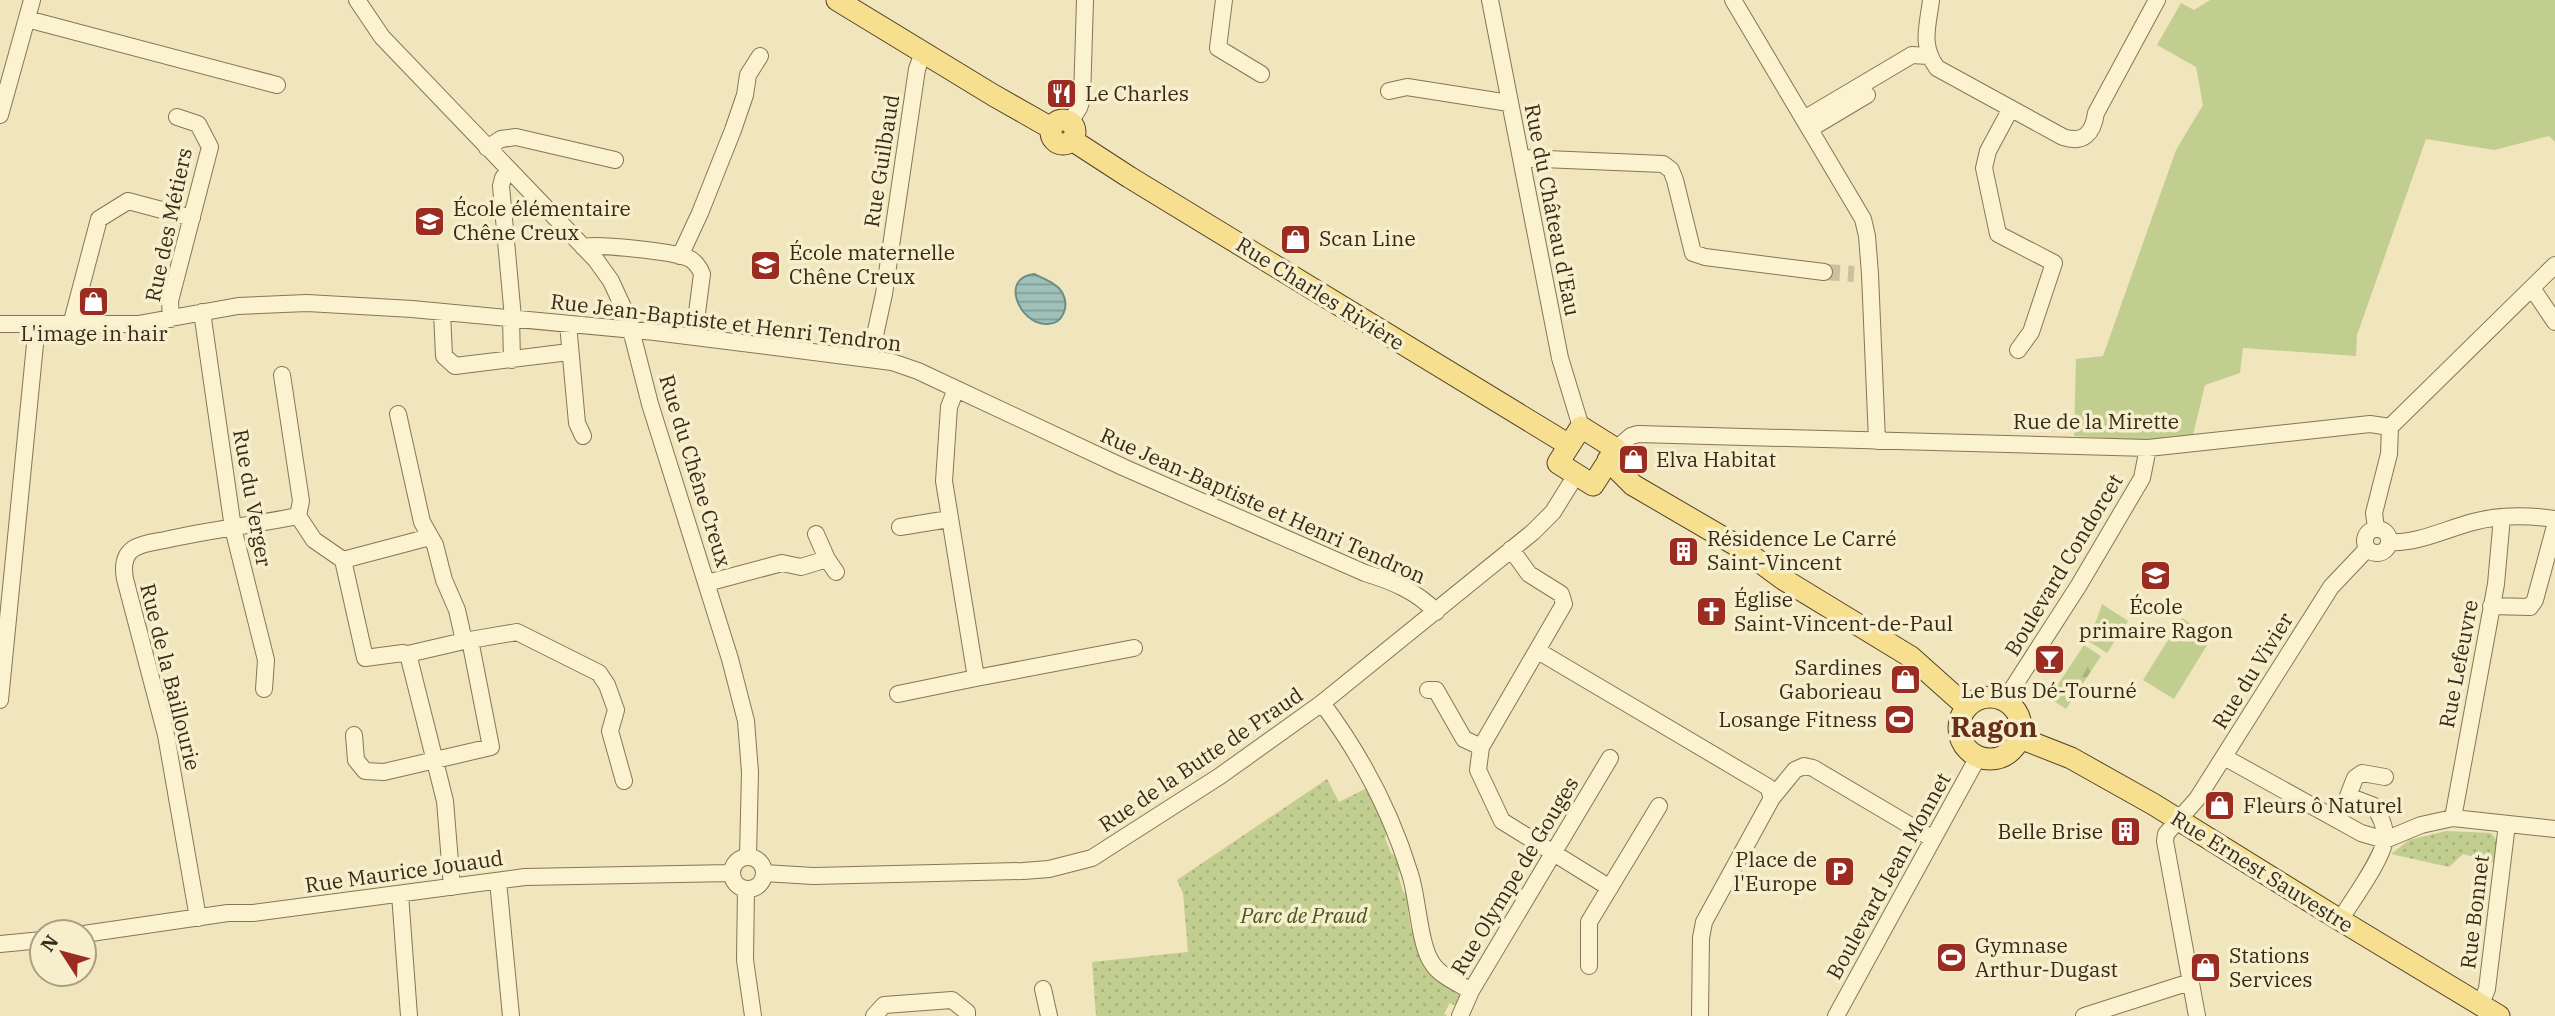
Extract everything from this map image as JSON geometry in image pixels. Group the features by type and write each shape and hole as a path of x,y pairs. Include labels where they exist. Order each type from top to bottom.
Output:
{"main road":[{"name":"Rue Charles Rivière","path":"837,0 923,53 1065,130 1129,177 1569,445"},
{"path":"1608,462 1593,485 1558,463 1581,427 1608,462 1619,468 1633,485 1741,548 1783,579 1920,665 1967,707"},
{"path":"1989,696 2006,700 2018,712 2022,730 2020,738 2016,746 2003,757 1978,757 1961,739 1959,722 1973,701 1989,696"},
{"name":"Rue Ernest Sauvestre","path":"2020,738 2071,758 2179,820 2499,1016"}],"street":[{"path":"0,115 4,86 32,0"},
{"name":"Rue du Chêne Creux","path":"357,0 382,37 583,247 611,281 622,301 650,404 707,583 746,721 750,772 748,856"},
{"path":"1065,130 1082,99 1085,0"},
{"path":"1224,0 1218,48 1261,74"},
{"name":"Rue du Château d'Eau","path":"1490,0 1560,358 1581,427"},
{"path":"1733,0 1863,219 1867,236 1862,274 1877,441"},
{"path":"1931,0 1925,42 1928,56 1937,68 2010,110 2063,137 2078,140 2087,136 2093,128 2096,113 2157,0"},
{"path":"27,19 277,85"},
{"name":"Rue Guilbaud","path":"870,358 884,294 918,69 923,53"},
{"path":"680,256 733,130 745,95 748,75 760,56"},
{"path":"1807,124 1928,56"},
{"path":"1389,91 1407,87 1509,103"},
{"path":"2010,110 1988,150 1984,167 1998,234 2054,263 2031,332 2018,350"},
{"name":"Rue des Métiers","path":"171,319 170,301 210,147 198,124 177,117"},
{"path":"487,148 501,139 516,137 615,160"},
{"path":"1521,158 1663,164 1671,170 1675,180 1693,253 1705,257 1824,272"},
{"path":"509,170 501,186 512,318 512,360"},
{"path":"71,325 99,219 128,201 192,218"},
{"path":"583,247 600,245 689,258 701,270 694,336"},
{"path":"2376,528 2374,513 2389,454 2390,427 2555,265"},
{"path":"2532,288 2555,321"},
{"name":"Rue Jean-Baptiste et Henri Tendron","path":"0,324 138,324 238,306 307,303 512,318 694,336 870,358 910,368 1125,468 1393,583 1419,595 1436,612"},
{"name":"Rue du Verger","path":"202,312 233,528 266,660 264,689"},
{"path":"442,312 444,356 456,366 569,352"},
{"path":"0,701 37,324"},
{"path":"568,324 577,423 583,436"},
{"path":"282,375 301,501 298,516 314,540 343,560 365,658 408,654 517,632 599,673 617,710 610,731 624,781"},
{"path":"956,389 949,407 944,481 948,519 976,678"},
{"path":"354,735 356,760 365,771 384,772 491,747 467,641 444,580 435,545 422,522 398,414"},
{"name":"Rue de la Mirette","path":"1608,462 1631,436 1638,434 2148,448 2371,424 2390,427"},
{"name":"Boulevard Condorcet","path":"2006,700 2142,478 2148,448"},
{"name":"Rue de la Butte de Praud","path":"764,873 813,876 1023,872 1074,864 1092,858 1220,776 1322,703 1511,550 1553,512 1576,475"},
{"path":"2376,528 2366,534 2364,542 2367,549 2374,553 2382,551 2389,542 2410,541 2476,521 2526,515 2555,519"},
{"path":"233,528 298,516"},
{"name":"Rue Lefeuvre","path":"2453,818 2501,547 2502,517"},
{"path":"900,527 948,519"},
{"path":"2491,606 2530,607 2535,600 2555,526"},
{"name":"Rue de la Baillourie","path":"198,918 166,735 125,579 124,565 130,552 142,545 213,529 233,528"},
{"path":"2376,528 2387,534 2389,542"},
{"path":"707,583 782,563 801,567 832,566 817,534"},
{"path":"343,560 430,537"},
{"name":"Rue du Vivier","path":"2197,1016 2165,841 2169,828 2197,799 2331,587 2367,549"},
{"path":"1511,550 1528,574 1561,594 1563,608 1480,747 1478,770 1502,821 1610,888"},
{"path":"898,694 1134,648"},
{"path":"1538,651 1768,787 1772,798"},
{"path":"408,654 444,801 452,887"},
{"path":"1428,690 1436,690 1464,739 1480,747"},
{"path":"1322,703 1371,779 1394,828 1411,877 1429,959 1439,971 1471,991"},
{"name":"Boulevard Jean Monnet","path":"1836,1016 1978,757"},
{"path":"2224,757 2361,833 2385,840 2421,825 2453,818 2555,829"},
{"name":"Rue Olympe de Gouges","path":"1460,1016 1471,991 1610,758"},
{"path":"1700,1016 1701,938 1704,922 1772,798 1795,770 1808,766 1933,839"},
{"path":"2331,816 2348,796 2355,778 2362,773 2385,777"},
{"path":"2340,920 2378,859 2385,840 2384,824 2374,806 2348,796"},
{"path":"1589,966 1589,922 1659,806"},
{"name":"Rue Bonnet","path":"2481,1004 2487,989 2507,824"},
{"path":"748,856 760,862 764,873 757,886 746,889 735,883 731,873 736,861 748,856"},
{"name":"Rue Maurice Jouaud","path":"98,932 536,877 731,873"},
{"path":"498,881 511,1016"},
{"path":"746,889 745,960 753,1016"},
{"path":"400,894 409,1016"},
{"path":"0,944 28,941"},
{"path":"2084,1016 2190,982"},
{"path":"1043,989 1049,1016"},
{"path":"874,1016 884,1005 952,1000 967,1012 967,1016"}],"green space":[{"path":"2210,0 2555,0 2555,142 2549,136 2494,150 2426,139 2357,335 2356,356 2243,348 2240,373 2205,385 2191,443 2074,436 2076,359 2103,356 2176,150 2203,105 2196,67 2157,45 2181,3 2194,10"},
{"path":"2102,604 2128,621 2107,653 2085,639"},
{"path":"2182,618 2212,637 2174,699 2143,680"},
{"path":"2084,645 2101,656 2066,709 2049,698"},
{"name":"Parc de Praud","path":"1327,779 1339,802 1367,788 1388,830 1385,838 1391,853 1399,859 1401,867 1398,874 1403,892 1409,895 1411,905 1408,912 1411,929 1458,991 1458,1007 1450,1003 1444,1013 1447,1016 1096,1016 1092,962 1188,952 1183,893 1177,880"},
{"path":"2446,831 2491,833 2498,842 2495,863 2463,854 2449,867 2391,854 2409,840"}],"water":[{"path":"1034,274 1062,292 1065,309 1057,321 1046,324 1037,322 1028,317 1017,300 1017,284 1023,277"}],"tunnel":[{"path":"1824,272 1854,274"}],"place":[{"name":"Le Charles","path":"1062,94"},
{"name":"École élémentaire Chêne Creux","path":"430,221"},
{"name":"Scan Line","path":"1296,239"},
{"name":"École maternelle Chêne Creux","path":"766,265"},
{"name":"L'image in hair","path":"94,302"},
{"name":"Elva Habitat","path":"1633,460"},
{"name":"Résidence Le Carré Saint-Vincent","path":"1684,551"},
{"name":"École primaire Ragon","path":"2156,575"},
{"name":"Église Saint-Vincent-de-Paul","path":"1711,612"},
{"name":"Le Bus Dé-Tourné","path":"2049,659"},
{"name":"Sardines Gaborieau","path":"1905,680"},
{"name":"Losange Fitness","path":"1900,720"},
{"name":"Fleurs ô Naturel","path":"2220,806"},
{"name":"Belle Brise","path":"2126,832"},
{"name":"Place de l'Europe","path":"1840,872"},
{"name":"Gymnase Arthur-Dugast","path":"1952,958"},
{"name":"Stations Services","path":"2206,968"}],"district":[{"name":"Ragon","path":"1994,727"}]}
